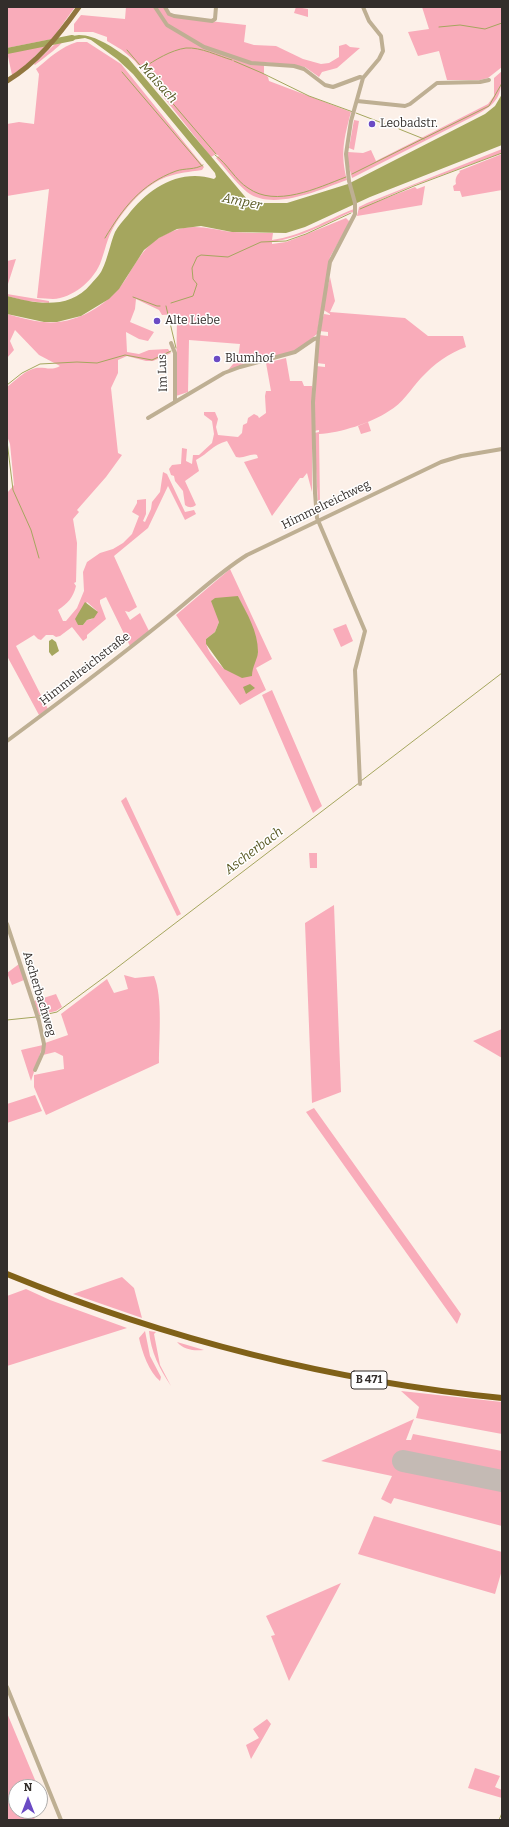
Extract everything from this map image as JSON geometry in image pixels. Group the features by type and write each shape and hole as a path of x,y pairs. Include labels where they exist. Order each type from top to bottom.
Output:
{"highway":[{"name":"B 471","path":"7,1274 87,1306 141,1324 265,1359 367,1380 443,1392 502,1398"}],"main road":[{"path":"7,81 28,67 44,51 79,7"}],"street":[{"path":"155,7 167,25 204,47 251,63 294,66 309,72 324,85 333,87 360,77 363,78"},
{"path":"165,7 174,16 212,21 215,19 216,7"},
{"path":"360,782 355,670 365,631 318,520 315,493 313,402 318,338 330,262 334,251 354,218 355,203 350,184 346,154 353,112 363,78 379,59 383,51 381,36 369,21 363,7"},
{"path":"356,101 405,106 437,83 480,82 489,80"},
{"name":"Im Lus","path":"148,418 224,373 240,367 295,352 314,339 318,338"},
{"name":"Im Lus","path":"171,343 174,353 175,402"},
{"name":"Himmelreichweg","path":"175,612 228,566 247,555 441,462 461,456 502,449"},
{"name":"Himmelreichstraße","path":"7,741 105,668 175,612"},
{"name":"Ascherbachweg","path":"7,924 37,1016 44,1044 43,1052 35,1070"},
{"path":"7,1687 61,1820"}],"shaded area":[{"path":"7,7 75,7 52,39 7,48"},
{"path":"126,7 164,7 172,17 246,25 244,42 254,45 276,46 303,59 321,64 329,63 339,57 339,46 346,44 350,47 360,48 337,68 322,72 319,77 305,67 264,62 264,74 268,77 269,81 351,112 346,130 343,154 347,180 311,193 283,199 270,200 258,198 247,192 216,158 219,156 216,154 211,157 135,61 122,50 107,41 107,37 93,32 74,32 74,24 81,15 125,19"},
{"path":"296,7 308,9 308,17 294,13"},
{"path":"422,7 502,7 502,67 488,78 480,80 447,80 439,51 418,56 408,32 429,29"},
{"path":"63,41 59,46 35,65 34,64 56,43"},
{"path":"77,42 87,42 121,64 204,167 202,170 163,178 141,193 124,211 109,236 100,264 92,277 81,288 67,296 60,298 37,298 49,189 7,196 7,124 19,122 34,124 39,74 36,69 50,57"},
{"path":"46,45 24,67 12,75 7,52"},
{"path":"502,71 499,94 497,99 488,108 352,178 348,163 348,152 363,153 371,150 376,161 488,104 494,96 494,78"},
{"path":"354,120 359,121 354,150 349,148"},
{"path":"502,149 502,153 412,186 368,205 415,187 417,189 425,186 422,205 357,216 359,207 367,203"},
{"path":"502,154 502,190 462,197 460,191 454,191 453,186 456,184 459,171"},
{"path":"354,209 354,213 351,212 312,230 272,242 272,244 286,242 346,218 350,222 330,257 317,334 295,352 228,370 238,358 240,344 189,340 188,392 176,396 177,314 162,315 159,310 136,299 135,309 130,322 154,332 148,341 139,339 126,332 127,352 139,354 149,350 168,349 171,353 153,361 146,361 127,356 118,360 118,373 111,388 118,453 122,455 106,477 77,510 79,512 73,519 77,543 76,582 74,583 76,586 70,600 58,610 63,621 66,621 77,608 84,591 83,572 87,562 100,553 113,549 123,543 132,534 139,516 132,512 137,500 146,499 146,514 143,521 145,522 151,509 152,502 160,492 163,472 167,474 185,512 194,510 196,514 185,520 168,486 148,528 114,556 137,607 129,612 125,611 130,620 140,613 149,631 130,646 106,597 100,600 100,603 106,619 87,635 87,638 83,641 72,627 60,636 56,637 53,635 46,635 41,640 34,635 16,646 48,709 39,715 7,656 7,493 14,485 10,444 7,436 7,387 24,373 32,369 54,368 60,366 39,355 15,330 10,341 14,350 7,358 7,314 43,322 55,322 79,317 102,304 112,296 147,248 159,238 176,230 197,227 233,232 273,233 272,240 294,235","holes":["87,602 97,611 92,619 87,620 83,625 78,625 77,620"]},
{"path":"16,259 7,287 7,261"},
{"path":"330,277 335,301 330,312 405,318 428,336 463,336 466,347 454,352 431,368 394,408 373,420 346,429 319,434 320,505 318,504 314,433 319,432 319,430 314,431 316,366 325,367 325,364 316,363 319,335 328,336 328,332 319,331 324,314 330,315 322,309"},
{"path":"7,294 49,301 49,303 26,301 7,296"},
{"path":"286,358 290,381 302,381 304,386 312,386 312,492 307,473 303,478 300,478 272,516 244,462 258,458 257,455 236,457 227,441 214,447 196,460 199,471 185,481 196,505 193,507 188,507 185,505 183,491 175,481 174,476 171,475 169,469 172,465 181,464 182,448 187,449 186,461 192,464 193,455 199,455 212,443 214,434 212,421 204,415 204,412 215,412 218,419 216,427 218,435 238,437 242,433 243,425 247,423 248,418 254,414 259,418 266,413 266,391 271,391 266,363"},
{"path":"368,422 371,431 361,434 358,426"},
{"path":"230,569 272,659 256,668 266,690 240,705 176,615","holes":["238,596 246,613 258,653 253,665 224,669 209,651 206,639 215,632 219,622"]},
{"path":"346,624 353,641 341,647 333,629"},
{"path":"272,690 322,806 313,813 262,695"},
{"path":"126,797 181,914 177,916 121,801"},
{"path":"309,853 317,853 317,868 310,868"},
{"path":"334,905 341,1092 312,1103 305,923"},
{"path":"19,964 24,980 12,985 7,973"},
{"path":"124,975 135,978 154,976 160,1006 159,1063 46,1115 34,1087 34,1075 64,1069 63,1056 55,1052 43,1055 45,1043 68,1035 61,1014 107,979 114,993 128,989"},
{"path":"56,994 62,1007 56,1011 39,1015 34,1001"},
{"path":"502,1029 502,1058 473,1041"},
{"path":"43,1045 31,1081 21,1050"},
{"path":"35,1095 42,1111 7,1123 7,1104"},
{"path":"314,1108 461,1314 457,1324 306,1112"},
{"path":"122,1277 134,1288 142,1318 73,1294"},
{"path":"26,1289 50,1300 127,1328 7,1366 7,1296"},
{"path":"145,1331 150,1356 161,1377 160,1381 149,1367 142,1349 139,1338"},
{"path":"149,1331 156,1332 154,1334 160,1365 171,1386 156,1360"},
{"path":"177,1342 204,1350 189,1349 183,1347"},
{"path":"401,1391 502,1402 502,1434 416,1418 419,1407"},
{"path":"414,1419 406,1440 411,1440 413,1434 502,1451 502,1526 394,1498 391,1504 381,1499 392,1476 321,1461"},
{"path":"374,1516 502,1552 502,1570 495,1594 358,1554"},
{"path":"341,1583 289,1681 271,1636 275,1635 266,1616"},
{"path":"7,1713 35,1779 8,1779 8,1819 35,1820 7,1820"},
{"path":"267,1719 271,1724 251,1759 246,1745 259,1738 253,1729"},
{"path":"475,1768 500,1776 495,1787 502,1790 502,1798 468,1788"}],"water":[{"name":"Amper","path":"79,35 92,37 111,46 128,58 247,199 261,203 287,203 348,184 485,114 495,106 502,94 502,145 370,197 305,227 286,233 232,232 201,226 177,229 159,238 144,250 119,289 109,299 81,316 57,322 44,322 7,314 7,296 41,303 52,303 73,298 82,292 101,272 115,232 136,206 155,189 165,183 189,176 201,176 214,179 216,177 215,173 133,74 117,59 91,40 85,38 65,41 66,37"},
{"path":"238,596 254,630 258,644 258,652 252,676 242,678 224,669 206,644 206,639 215,632 219,622 211,601 215,598"},
{"path":"85,602 98,612 94,618 87,620 83,625 78,625 75,619"},
{"path":"52,639 56,642 59,651 52,656 49,652 49,641"},
{"path":"250,684 255,688 246,694 243,687"}],"waterway":[{"path":"439,27 460,25 485,29 502,23"},
{"name":"Maisach","path":"7,51 72,38"},
{"path":"143,68 169,53 186,48 203,50 232,60"},
{"path":"127,50 216,154"},
{"path":"234,61 309,96 353,112"},
{"path":"122,72 202,166"},
{"path":"352,174 489,106 502,83"},
{"path":"356,113 390,126"},
{"path":"399,129 424,139"},
{"path":"360,209 414,186 502,153"},
{"name":"Amper","path":"215,155 243,185 259,194 271,196 297,194 310,191 346,177"},
{"path":"105,238 126,207 143,190 164,176 176,171 197,168 203,165"},
{"path":"171,303 193,296 197,284 193,279 192,268 197,257 201,255 228,257 261,242 286,241 306,234 351,213"},
{"path":"133,297 160,306"},
{"path":"166,306 176,348"},
{"path":"7,385 22,373 40,364 77,362 97,363 125,355 152,360 171,351"},
{"path":"7,441 13,490 31,530 39,558"},
{"name":"Ascherbach","path":"361,781 502,673"},
{"name":"Ascherbach","path":"39,1016 57,1012 359,783"},
{"name":"Ascherbach","path":"7,1020 36,1017"},
{"path":"499,1820 502,1813"}],"runway":[{"path":"403,1461 502,1481"}],"place":[{"name":"Leobadstr.","path":"372,124"},
{"name":"Alte Liebe","path":"157,321"},
{"name":"Blumhof","path":"217,359"}]}
